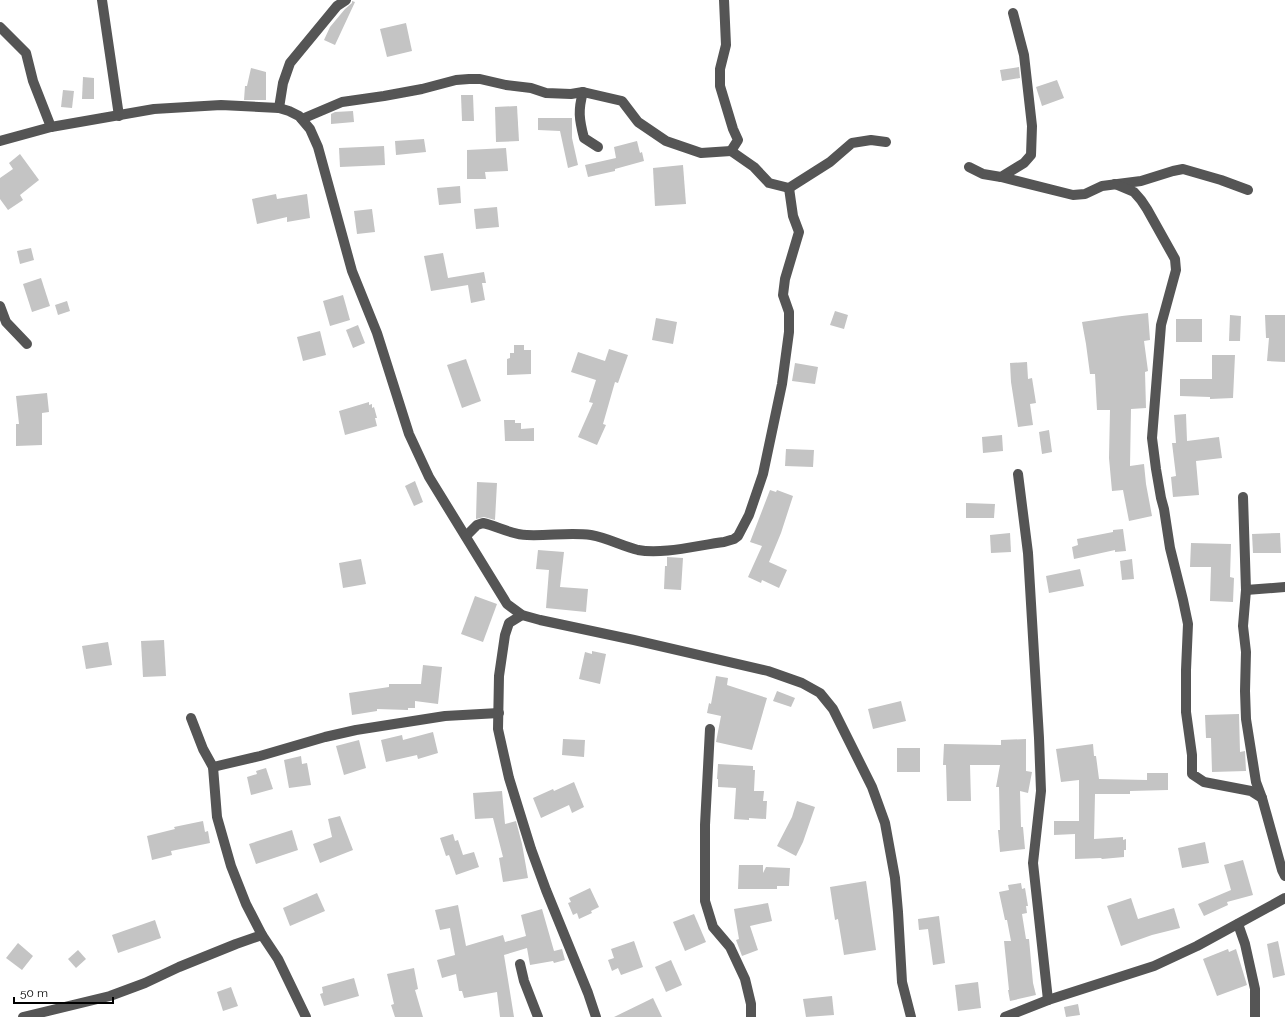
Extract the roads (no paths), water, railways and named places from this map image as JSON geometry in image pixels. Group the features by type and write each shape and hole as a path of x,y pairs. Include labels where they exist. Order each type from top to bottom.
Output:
{"street":[{"path":"102,0 119,116"},
{"path":"279,108 283,83 290,63 337,6 346,0"},
{"path":"724,0 726,45 720,69 720,86 733,129 738,140 731,151"},
{"path":"1001,177 1024,163 1031,155 1032,126 1024,55 1013,13"},
{"path":"0,27 26,54 33,80 50,127"},
{"path":"302,119 342,102 422,89 456,80 480,80 531,88 546,93 571,94 583,92 622,101 638,122 666,141 701,153 731,151 754,167 769,183 789,188 830,162 852,143 871,140 886,142"},
{"path":"583,92 580,102 579,119 584,138 598,147"},
{"path":"0,141 50,127 154,109 221,105 279,108 290,111 299,116 310,130 318,147 352,271 376,333 408,434 429,477 507,604 522,615 540,620 768,671 802,682 820,693 833,709 872,787 885,823 898,912 902,982 911,1017"},
{"path":"969,168 983,174 1073,195 1085,194 1102,186 1141,182 1183,169 1248,190"},
{"path":"1115,184 1134,192 1141,200 1148,209 1175,259 1176,270 1161,325 1152,438 1170,548 1188,624 1186,712 1192,755 1192,774 1204,782 1251,791 1262,798"},
{"path":"466,536 478,525 483,523 519,534 591,535 606,538 624,546 640,550 660,551 724,542 738,536 749,515 763,474 782,384 789,332 790,312 783,295 785,279 799,232 793,216 789,188"},
{"path":"0,306 6,322 27,344"},
{"path":"1018,474 1028,553 1039,745 1040,791 1033,863 1048,1000"},
{"path":"1243,497 1246,590 1243,626 1246,652 1246,720 1256,782 1285,876"},
{"path":"1246,590 1285,587"},
{"path":"522,615 509,623 505,635 499,676 498,729 509,778 531,850 548,897 588,993 596,1017"},
{"path":"213,768 356,730 444,716 499,713"},
{"path":"191,718 203,749 213,768 217,817 231,866 246,904 262,935 278,958 306,1017"},
{"path":"710,729 705,825 705,901 713,927 730,947 745,979 751,1004 751,1017"},
{"path":"1005,1017 1048,1000 1154,966 1197,946 1285,898"},
{"path":"1238,924 1255,990 1255,1017"},
{"path":"23,1017 110,996 145,983 179,967 236,944 262,935"},
{"path":"520,964 524,981 538,1017"}]}
